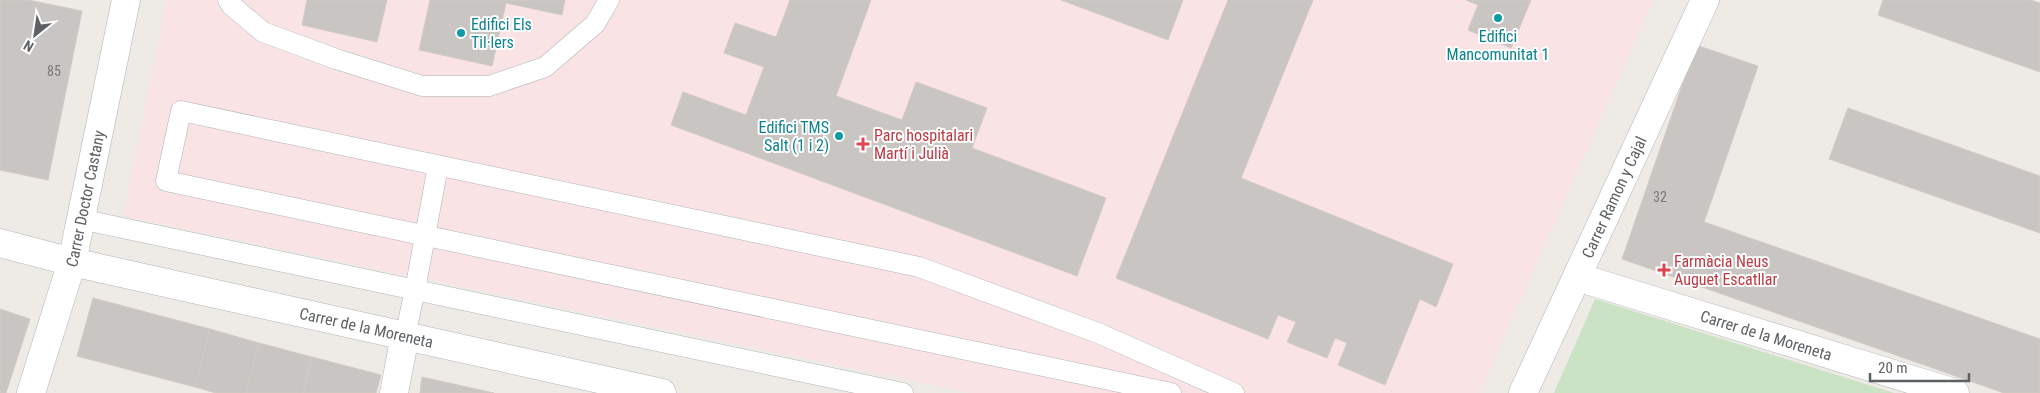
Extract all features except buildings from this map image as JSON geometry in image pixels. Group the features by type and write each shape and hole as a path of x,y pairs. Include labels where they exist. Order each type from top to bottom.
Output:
{"street":[{"name":"Carrer Doctor Castany","path":"31,393 72,262 126,0"},
{"name":"Carrer Ramon y Cajal","path":"1523,393 1705,0"},
{"name":"Carrer de la Moreneta","path":"0,243 72,262 662,393"},
{"name":"Carrer de la Moreneta","path":"1577,277 1955,393"},
{"path":"394,393 405,336"}],"lane":[{"path":"228,0 231,5 263,32 336,59 422,86 488,86 545,67 595,24 609,0"},
{"path":"1171,393 424,237 166,181 181,111 919,267 1098,332 1234,393"},
{"path":"405,336 438,166"},
{"path":"80,219 903,393"}],"shaded area":[{"name":"Parc hospitalari Martí i Julià","path":"167,0 1653,0 1479,393 971,393 123,216"}],"green space":[{"path":"1595,299 1894,393 1554,393"}],"place":[{"name":"Edifici Mancomunitat 1","path":"1498,18"},
{"name":"Edifici Els Til·lers","path":"461,33"},
{"name":"Edifici TMS Salt (1 i 2)","path":"839,136"},
{"name":"Parc hospitalari Martí i Julià","path":"863,144"},
{"name":"Farmàcia Neus Auguet Escatllar","path":"1664,270"}]}
